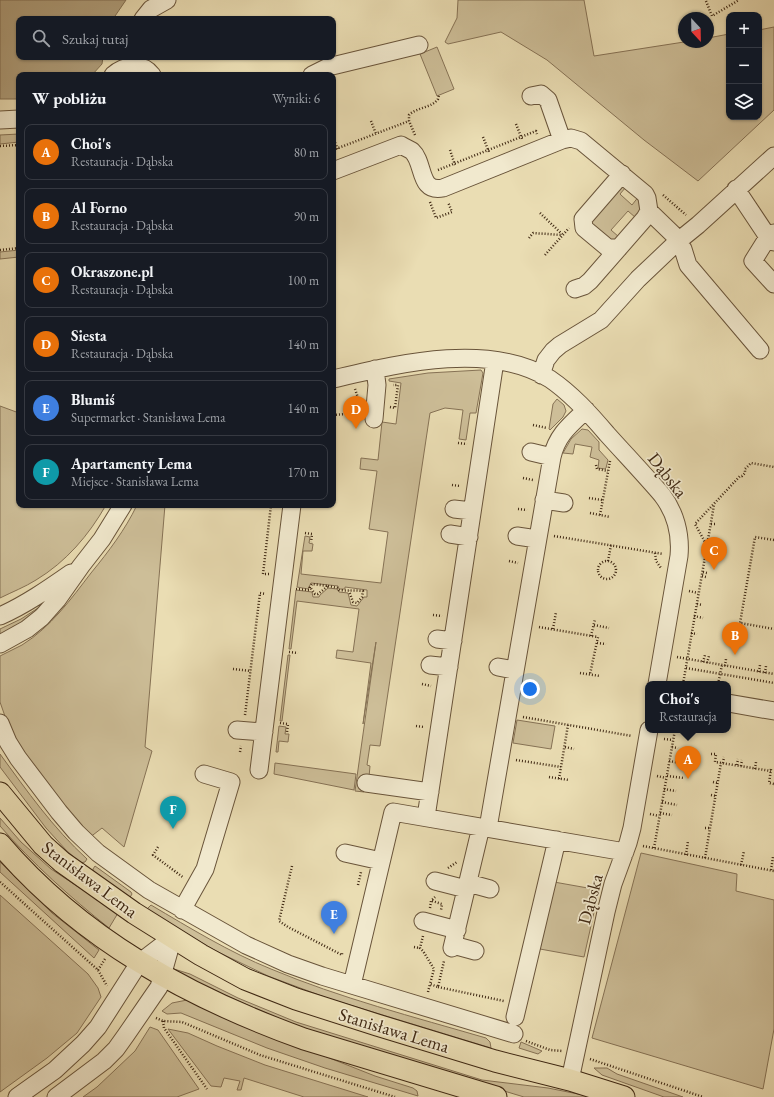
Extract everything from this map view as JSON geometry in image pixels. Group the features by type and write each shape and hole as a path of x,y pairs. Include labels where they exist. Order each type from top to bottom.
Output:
{"main road":[{"name":"Stanisława Lema","path":"0,793 43,845 62,862 134,913 244,979 271,990 377,1025 495,1061 570,1080 624,1097"},
{"name":"Stanisława Lema","path":"0,844 52,898 113,946 139,963 163,976 222,1006 279,1030 496,1097"}],"street":[{"path":"145,16 151,9 167,0"},
{"path":"158,16 171,0"},
{"path":"318,72 328,67 419,44"},
{"path":"119,67 147,67"},
{"path":"530,96 541,94 548,100 562,140"},
{"path":"0,120 16,119"},
{"path":"336,170 401,146 412,152 418,161 426,183 431,188 435,189 462,180 562,140 571,138 581,141 645,194 649,211 678,241 683,249 688,265 760,350"},
{"path":"541,375 546,360 560,345 601,320 638,279 678,241 698,225 774,156"},
{"path":"619,248 608,248 584,228 583,219 622,174"},
{"path":"736,189 772,237 753,261 774,284"},
{"path":"575,289 584,286 590,281 645,218 649,211"},
{"name":"Dąbska","path":"336,378 375,369 417,362 449,359 495,361 523,367 541,375 558,386 586,410 662,495 668,504 679,532 680,546 676,580 658,681"},
{"path":"426,817 430,792 426,767 449,667 445,640 469,537 495,361"},
{"path":"374,419 377,385 375,369"},
{"path":"454,941 467,886 485,827 552,457 556,442 560,436 586,410"},
{"path":"531,452 552,457"},
{"path":"544,500 564,504"},
{"path":"0,644 26,629 42,617 57,600 102,539 121,508"},
{"path":"259,770 292,508"},
{"path":"454,509 472,511"},
{"path":"450,534 469,537"},
{"path":"517,536 538,536"},
{"path":"0,616 15,610 46,591 81,566"},
{"path":"430,665 449,667"},
{"path":"498,666 514,670"},
{"path":"731,703 774,711"},
{"path":"0,723 8,742 18,758 58,812 76,832 98,853 125,873 182,910 246,945 288,964 514,1034"},
{"path":"240,730 264,732"},
{"name":"Dąbska","path":"570,1080 613,884 632,849 636,807 649,735"},
{"path":"182,910 205,869 231,782 204,774"},
{"path":"366,783 430,792"},
{"path":"352,985 378,860 393,812 557,840 632,849"},
{"path":"515,1017 557,840"},
{"path":"345,853 378,860"},
{"path":"435,881 490,889"},
{"path":"424,925 475,951"},
{"path":"17,1097 55,1070 83,1044 98,1027 139,963 173,937"},
{"path":"56,1097 104,1061 116,1049 159,987 173,937"}],"path":[{"path":"706,1 712,16 739,0"},
{"path":"415,136 409,121 409,115 435,103 439,95"},
{"path":"336,149 409,121"},
{"path":"436,171 536,131 538,136"},
{"path":"0,146 16,145"},
{"path":"658,191 687,216"},
{"path":"540,213 562,235"},
{"path":"544,255 572,225"},
{"path":"529,238 533,233 562,235"},
{"path":"0,250 16,248"},
{"path":"533,425 547,428"},
{"path":"600,515 610,459"},
{"path":"716,544 705,542 695,524 740,476 745,474 745,469 751,463 774,467"},
{"path":"596,465 597,469 608,471"},
{"path":"523,478 537,481"},
{"path":"589,498 602,500"},
{"path":"684,681 697,604 697,593 703,572 714,505"},
{"path":"271,508 263,574 282,586 309,590 312,584 338,588 339,590 363,591 362,597 357,603 352,602 349,591"},
{"path":"590,514 610,517"},
{"path":"711,524 716,524"},
{"path":"302,533 312,534 311,542"},
{"path":"538,536 615,545 662,554"},
{"path":"774,540 755,537 740,623 774,628"},
{"path":"608,561 611,545"},
{"path":"655,552 656,562 665,570"},
{"path":"705,558 710,559"},
{"path":"608,561 614,566 615,572 612,577 606,579 600,576 598,569 602,563 608,561"},
{"path":"509,562 523,564"},
{"path":"703,572 707,573"},
{"path":"702,576 706,577"},
{"path":"240,752 240,730 251,671 260,593 282,586"},
{"path":"310,587 314,594 318,594 328,586"},
{"path":"697,604 702,605"},
{"path":"553,629 556,612"},
{"path":"694,616 703,618"},
{"path":"591,636 595,619"},
{"path":"522,624 598,637 590,674"},
{"path":"593,625 609,628"},
{"path":"691,633 696,634"},
{"path":"597,643 606,644"},
{"path":"287,652 298,653"},
{"path":"704,662 705,655"},
{"path":"707,663 709,656"},
{"path":"677,657 774,674"},
{"path":"719,681 726,659"},
{"path":"759,672 760,665"},
{"path":"765,673 766,666"},
{"path":"686,668 774,683"},
{"path":"233,669 251,671"},
{"path":"580,673 600,676"},
{"path":"522,717 568,725 649,735 673,740"},
{"path":"278,723 288,724 287,732"},
{"path":"559,779 568,725"},
{"path":"654,848 674,733"},
{"path":"565,747 574,749"},
{"path":"672,747 678,748"},
{"path":"499,751 561,767"},
{"path":"711,754 716,754 715,762 755,769 771,770 769,783 774,784"},
{"path":"705,858 711,813 724,757"},
{"path":"737,766 738,759"},
{"path":"741,766 742,760"},
{"path":"669,761 681,763"},
{"path":"755,769 756,762"},
{"path":"549,777 569,780"},
{"path":"659,777 684,778"},
{"path":"713,782 718,783"},
{"path":"664,789 676,791"},
{"path":"711,795 716,796"},
{"path":"662,802 677,805"},
{"path":"646,814 672,815"},
{"path":"686,855 688,841"},
{"path":"158,847 153,855 196,886"},
{"path":"632,849 654,848 773,871 774,857"},
{"path":"741,865 744,851"},
{"path":"357,890 362,868 371,870 378,860"},
{"path":"292,866 279,921 342,955 343,948"},
{"path":"0,882 98,970 110,991"},
{"path":"431,901 442,904 440,914"},
{"path":"420,948 424,925"},
{"path":"438,987 447,949 454,941"},
{"path":"414,947 420,948 423,951 434,969 424,1007"},
{"path":"98,970 107,956"},
{"path":"430,984 504,1002"},
{"path":"156,1019 182,1022 260,1055 395,1097"},
{"path":"163,1021 164,1028 206,1089"},
{"path":"514,1034 529,1043 550,1050 564,1051"},
{"path":"589,1059 703,1097"}],"shaded area":[{"path":"0,0 126,0 115,16 16,16 16,60 103,60 102,64 95,72 16,72 16,99 0,99"},
{"path":"458,0 584,0 594,56 678,43 678,48 714,48 714,37 726,35 726,120 762,120 762,29 774,27 774,110 698,181 644,140 547,60 501,32 448,44 445,42 457,18"},
{"path":"437,47 454,89 437,96 420,54"},
{"path":"16,134 16,142 0,144 0,135"},
{"path":"620,181 626,187 620,194 632,205 639,196 643,206 636,218 628,211 611,230 619,237 613,241 594,233 589,218"},
{"path":"16,250 16,257 0,259 0,252"},
{"path":"481,370 483,373 476,413 470,413 466,440 459,439 463,410 445,408 430,413 380,746 370,745 367,765 370,766 369,777 366,777 364,792 355,791 376,642 363,724 371,663 336,658 337,650 353,652 359,609 297,601 291,649 289,649 296,590 312,592 313,597 319,597 328,588 337,589 339,592 348,593 351,605 357,606 364,597 367,597 367,590 345,587 345,589 339,589 338,586 311,583 308,589 297,587 305,536 310,537 309,543 313,544 312,551 303,551 301,574 381,583 388,532 369,529 377,471 360,469 361,458 378,460 382,422 396,424 401,383 389,381 389,379 428,373"},
{"path":"557,399 564,405 566,411 563,417 550,430 553,404"},
{"path":"0,406 16,412 16,508 104,508 92,527 76,547 57,565 32,583 0,598"},
{"path":"582,429 588,430 599,442 599,450 608,460 605,469 598,468 599,460 590,457 592,447 575,444 573,454 563,453 571,439"},
{"path":"135,508 165,508 145,747 152,751 124,847 102,828 89,838 14,742 0,702 0,656 32,638 60,612 110,548"},
{"path":"38,608 39,609 22,625 0,638 0,629 21,619"},
{"path":"288,655 290,655 282,721 280,721"},
{"path":"517,720 555,726 551,749 513,743"},
{"path":"279,726 286,727 285,734 289,734 288,742 279,741 278,752 276,752"},
{"path":"0,754 52,822 87,859 85,862 80,863 46,828 0,767"},
{"path":"275,763 356,774 354,790 274,774"},
{"path":"0,818 21,842 51,869 118,913 109,928 66,892 25,854 0,826"},
{"path":"641,853 737,874 736,891 774,900 774,1029 763,1089 592,1038"},
{"path":"0,862 52,913 99,950 94,958 0,872"},
{"path":"95,866 131,892 132,894 129,899 93,874 93,869"},
{"path":"554,882 599,890 584,957 540,949"},
{"path":"0,895 88,974 98,988 101,997 77,1033 47,1058 0,1092"},
{"path":"151,905 225,947 271,969 350,998 486,1038 490,1042 491,1048 327,998 268,976 216,951 146,910"},
{"path":"174,969 190,974 238,998 296,1022 482,1080 548,1088 593,1097 524,1097 329,1038 303,1029 190,980"},
{"path":"187,1000 375,1076 413,1088 417,1091 418,1096 325,1068 267,1048 181,1013 167,1014 162,1011 172,1003"},
{"path":"150,1027 158,1030 199,1089 177,1097 83,1097 97,1087 135,1051"},
{"path":"168,1029 188,1033 265,1065 368,1097 304,1097 244,1078 241,1090 237,1090 240,1081 224,1078 221,1087 211,1086"},
{"path":"521,1042 542,1051 538,1054 519,1048"},
{"path":"594,1068 607,1068 617,1074 683,1097 664,1097 602,1075"}],"place":[{"name":"Siesta","path":"356,429"},
{"name":"Okraszone.pl","path":"714,570"},
{"name":"Al Forno","path":"735,655"},
{"name":"Choi's","path":"688,779"},
{"name":"Apartamenty Lema","path":"173,829"},
{"name":"Blumiś","path":"334,934"}]}
